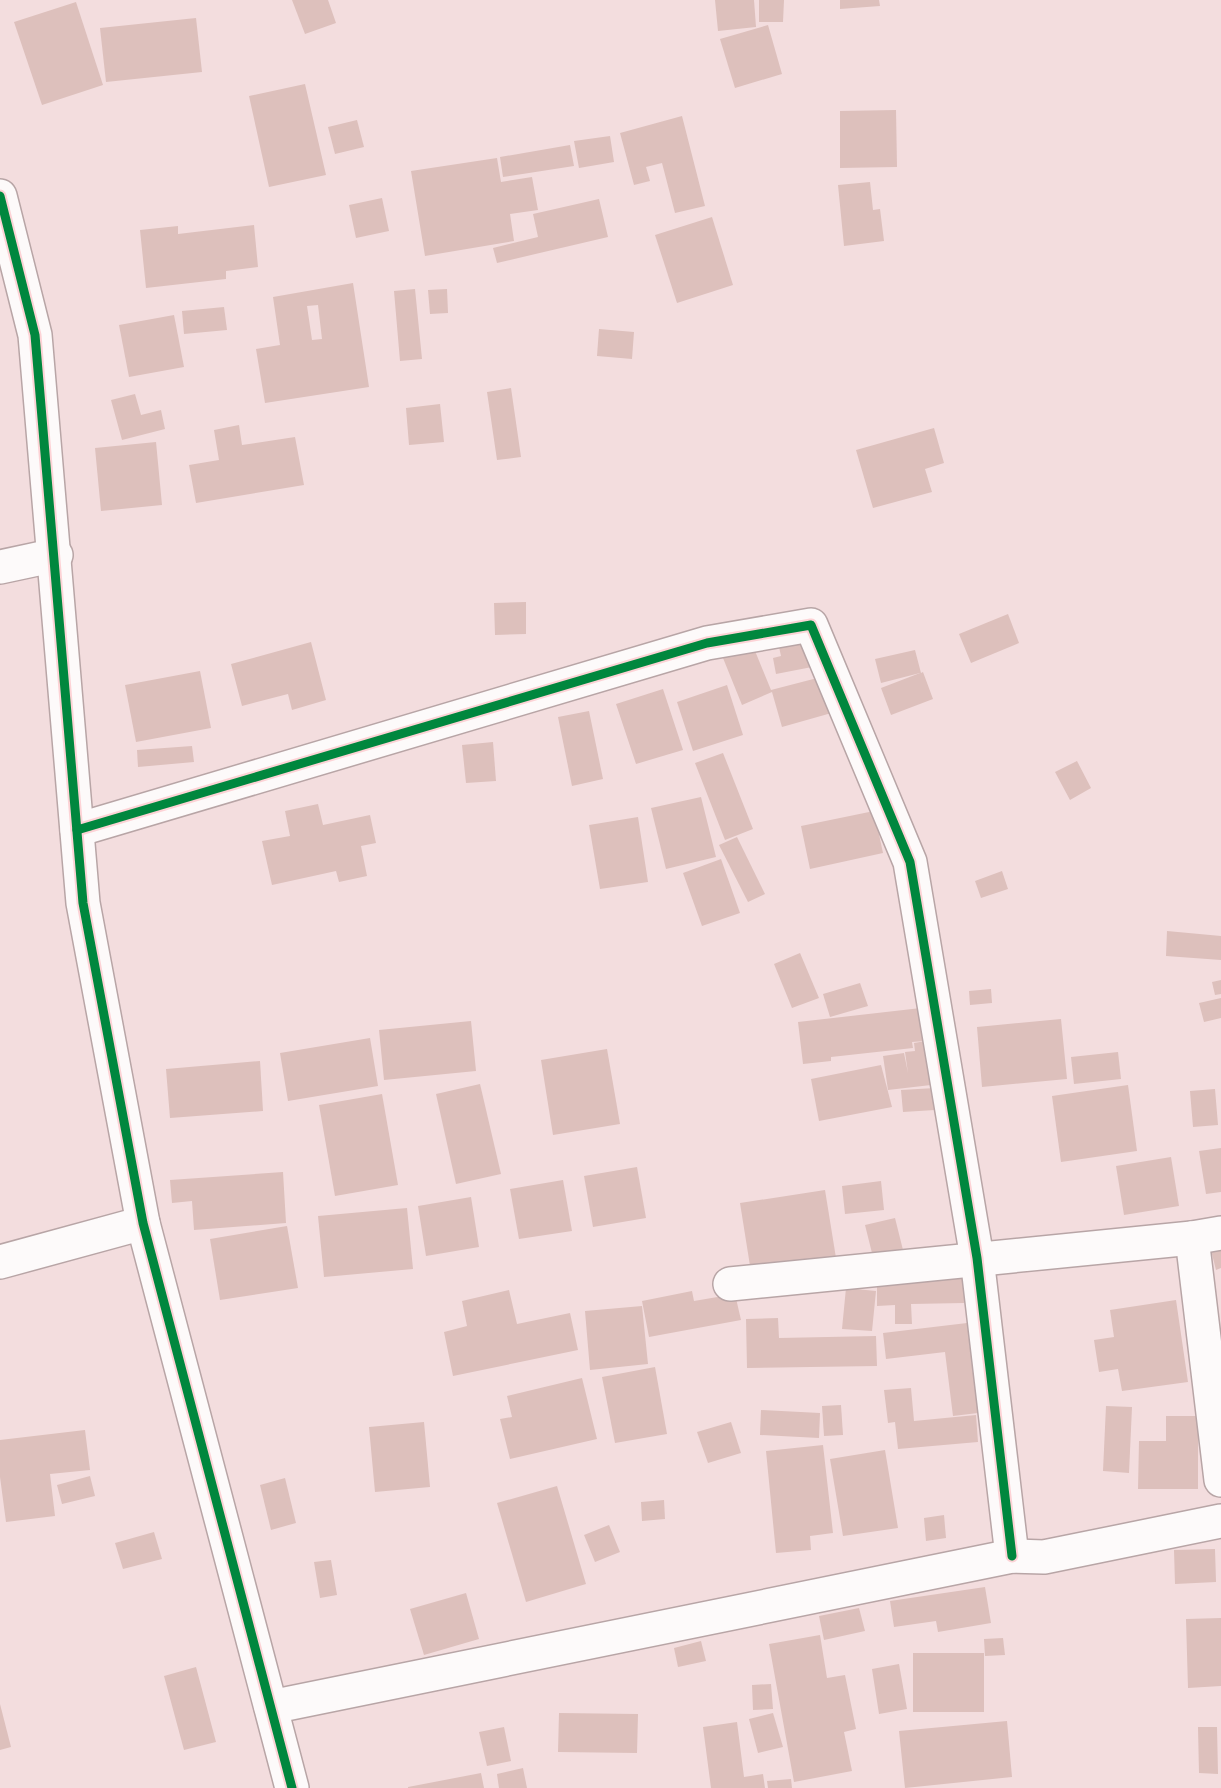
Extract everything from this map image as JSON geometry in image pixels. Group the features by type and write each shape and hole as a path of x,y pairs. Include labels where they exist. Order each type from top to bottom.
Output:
{"street":[{"path":"0,196 35,335 56,555 83,903 143,1223 292,1788"},
{"path":"0,567 56,555"},
{"path":"77,830 707,643 811,625 910,862 977,1258 1012,1556"},
{"path":"0,1262 143,1223"},
{"path":"730,1284 1206,1236 1221,1480"},
{"path":"271,1707 1012,1556 1044,1557 1221,1521"}],"building":[{"path":"292,0 328,0 336,23 305,34"},
{"path":"715,0 754,0 756,27 718,31"},
{"path":"759,0 784,0 783,22 759,22"},
{"path":"840,0 879,0 880,6 840,9"},
{"path":"76,2 103,85 42,105 14,22"},
{"path":"196,18 202,72 106,82 100,28"},
{"path":"768,25 782,74 735,88 720,39"},
{"path":"305,84 326,175 269,187 249,96"},
{"path":"896,110 897,167 840,168 840,111"},
{"path":"682,116 705,206 675,213 662,163 646,167 650,181 634,185 620,133"},
{"path":"357,120 364,147 335,154 328,127"},
{"path":"610,136 614,162 579,168 574,141"},
{"path":"570,145 574,166 503,177 500,157"},
{"path":"497,158 501,182 532,177 538,210 510,214 514,241 425,256 411,171"},
{"path":"870,182 873,210 880,209 884,241 844,246 838,185"},
{"path":"382,198 389,231 356,238 349,205"},
{"path":"599,199 608,237 497,263 493,248 538,237 533,214"},
{"path":"712,217 733,285 677,303 655,235"},
{"path":"254,225 258,267 226,271 226,279 146,288 140,230 178,226 178,234"},
{"path":"353,283 369,387 265,403 256,349 280,345 273,297","holes":["318,305 322,339 312,340 307,306"]},
{"path":"415,289 422,359 400,361 394,291"},
{"path":"447,289 448,313 430,314 428,290"},
{"path":"224,307 227,330 184,334 182,311"},
{"path":"174,315 184,367 129,377 119,325"},
{"path":"599,329 634,332 632,359 597,356"},
{"path":"511,388 521,457 497,460 487,392"},
{"path":"135,394 141,415 161,410 165,429 122,440 111,400"},
{"path":"440,404 444,442 409,445 406,408"},
{"path":"239,425 242,445 295,437 304,485 196,503 189,465 219,460 214,430"},
{"path":"934,428 944,463 925,469 932,492 873,508 856,450"},
{"path":"156,442 162,505 101,511 95,448"},
{"path":"526,602 526,634 495,635 494,603"},
{"path":"1008,614 1019,643 971,663 959,634"},
{"path":"805,628 812,667 776,674 773,658 781,656 776,633"},
{"path":"311,642 326,700 292,710 288,694 242,706 231,664"},
{"path":"753,646 771,690 825,676 835,712 782,727 772,692 742,705 723,658"},
{"path":"915,650 921,673 923,672 933,699 891,715 881,688 920,673 881,683 875,659"},
{"path":"200,671 211,728 136,742 125,685"},
{"path":"727,685 743,735 693,751 677,702"},
{"path":"663,689 683,750 636,764 616,704"},
{"path":"589,711 603,779 572,786 558,717"},
{"path":"493,742 496,781 466,783 462,745"},
{"path":"192,746 194,762 138,767 137,750"},
{"path":"723,753 753,829 725,840 695,763"},
{"path":"1077,761 1091,788 1070,800 1055,772"},
{"path":"701,797 716,857 666,869 651,808"},
{"path":"318,804 323,825 370,815 376,843 361,846 367,876 339,882 336,871 272,885 262,841 290,836 285,811"},
{"path":"874,811 883,853 810,869 801,826"},
{"path":"638,817 648,882 600,889 589,825"},
{"path":"737,837 765,894 748,902 719,845"},
{"path":"721,859 740,913 702,926 683,873"},
{"path":"1002,871 1008,889 981,898 975,881"},
{"path":"1167,931 1221,936 1221,960 1166,956"},
{"path":"800,953 819,998 792,1008 774,964"},
{"path":"1221,980 1221,994 1215,995 1212,982"},
{"path":"860,983 868,1006 830,1017 823,994"},
{"path":"991,989 992,1003 970,1005 969,991"},
{"path":"1221,998 1221,1018 1204,1022 1199,1003"},
{"path":"921,1008 925,1041 912,1042 913,1048 831,1057 831,1061 803,1064 798,1022"},
{"path":"1061,1019 1067,1079 982,1087 977,1027"},
{"path":"471,1021 476,1071 384,1080 379,1030"},
{"path":"370,1038 378,1086 288,1101 280,1053"},
{"path":"926,1041 931,1085 888,1090 883,1056 904,1053 908,1073 905,1052 915,1051 914,1043"},
{"path":"607,1049 620,1124 553,1135 541,1060"},
{"path":"1118,1052 1121,1079 1074,1084 1071,1057"},
{"path":"260,1061 263,1111 170,1118 166,1069"},
{"path":"881,1065 892,1107 819,1121 811,1079"},
{"path":"480,1084 501,1174 456,1184 436,1094"},
{"path":"1128,1085 1137,1151 1061,1162 1052,1096"},
{"path":"935,1088 935,1110 903,1112 901,1090"},
{"path":"1215,1089 1218,1125 1193,1127 1190,1091"},
{"path":"382,1094 398,1185 335,1196 319,1105"},
{"path":"1221,1148 1221,1192 1206,1194 1199,1151"},
{"path":"1171,1157 1179,1206 1124,1215 1116,1166"},
{"path":"637,1167 646,1218 593,1227 584,1176"},
{"path":"283,1172 286,1223 194,1230 192,1201 172,1203 170,1180"},
{"path":"563,1180 572,1231 519,1239 510,1189"},
{"path":"881,1181 884,1210 845,1214 842,1186"},
{"path":"825,1190 836,1258 751,1272 740,1203"},
{"path":"471,1197 479,1247 426,1256 418,1206"},
{"path":"407,1208 413,1269 324,1277 318,1216"},
{"path":"895,1218 903,1250 873,1257 865,1225"},
{"path":"287,1226 298,1288 220,1300 210,1239"},
{"path":"1221,1235 1221,1268 1216,1270 1208,1238"},
{"path":"964,1276 964,1303 911,1304 912,1324 895,1324 895,1305 877,1306 877,1278"},
{"path":"846,1288 876,1291 872,1331 842,1329"},
{"path":"509,1290 517,1324 570,1313 578,1350 453,1376 444,1332 467,1326 462,1301"},
{"path":"692,1291 694,1301 735,1294 741,1320 649,1337 642,1301"},
{"path":"1176,1300 1188,1382 1122,1391 1118,1369 1099,1372 1094,1340 1114,1337 1110,1310"},
{"path":"642,1306 648,1364 590,1370 585,1311"},
{"path":"778,1318 779,1338 876,1336 877,1366 747,1368 746,1319"},
{"path":"967,1323 978,1413 953,1416 945,1352 886,1359 883,1333"},
{"path":"655,1367 667,1434 615,1443 602,1377"},
{"path":"582,1378 597,1439 510,1459 500,1419 512,1417 507,1396"},
{"path":"911,1388 914,1421 976,1415 978,1442 898,1449 895,1422 888,1423 884,1390"},
{"path":"841,1405 843,1435 824,1436 822,1406"},
{"path":"1106,1406 1132,1407 1129,1473 1103,1471"},
{"path":"761,1410 820,1413 819,1438 760,1435"},
{"path":"1166,1416 1198,1416 1198,1489 1138,1489 1139,1441 1166,1441"},
{"path":"424,1422 430,1487 375,1492 369,1427"},
{"path":"731,1422 741,1453 708,1463 697,1432"},
{"path":"85,1430 90,1470 50,1474 55,1516 6,1522 0,1477 0,1440"},
{"path":"823,1445 833,1533 810,1536 811,1550 776,1553 766,1451"},
{"path":"885,1450 898,1528 843,1536 830,1459"},
{"path":"90,1476 95,1496 62,1504 57,1485"},
{"path":"285,1478 296,1523 271,1530 260,1485"},
{"path":"557,1486 586,1584 526,1602 497,1503"},
{"path":"664,1500 665,1519 642,1521 641,1502"},
{"path":"944,1515 946,1538 926,1541 924,1518"},
{"path":"609,1525 620,1552 595,1562 584,1535"},
{"path":"154,1532 162,1559 123,1569 115,1543"},
{"path":"1215,1549 1216,1582 1175,1584 1174,1550"},
{"path":"331,1560 337,1595 320,1598 314,1562"},
{"path":"985,1587 991,1623 938,1632 936,1621 894,1627 890,1601"},
{"path":"466,1593 479,1639 424,1655 410,1609"},
{"path":"859,1608 865,1631 824,1640 819,1616"},
{"path":"1221,1618 1221,1686 1188,1688 1186,1619"},
{"path":"820,1635 827,1678 845,1675 856,1729 844,1732 852,1771 794,1782 769,1644"},
{"path":"1003,1638 1005,1655 985,1656 984,1639"},
{"path":"701,1641 706,1661 678,1667 674,1648"},
{"path":"913,1653 984,1653 984,1712 913,1712"},
{"path":"899,1664 907,1709 879,1714 872,1669"},
{"path":"196,1667 216,1742 184,1750 164,1676"},
{"path":"771,1684 773,1709 753,1710 752,1685"},
{"path":"0,1704 11,1747 0,1750"},
{"path":"559,1713 638,1714 637,1753 558,1752"},
{"path":"773,1713 783,1747 758,1753 749,1719"},
{"path":"1007,1721 1012,1777 905,1788 899,1731"},
{"path":"737,1722 744,1777 763,1774 765,1788 711,1788 703,1727"},
{"path":"504,1727 511,1761 487,1766 479,1732"},
{"path":"1198,1727 1217,1727 1218,1774 1199,1773"},
{"path":"523,1768 527,1788 499,1788 497,1774"},
{"path":"481,1773 484,1788 408,1788 408,1787"},
{"path":"791,1779 792,1788 768,1788 767,1781"}],"cycle path":[{"path":"0,196 35,335 83,903 143,1223 292,1788"},
{"path":"77,830 707,643 811,625 910,862 977,1258 1012,1556"}]}
